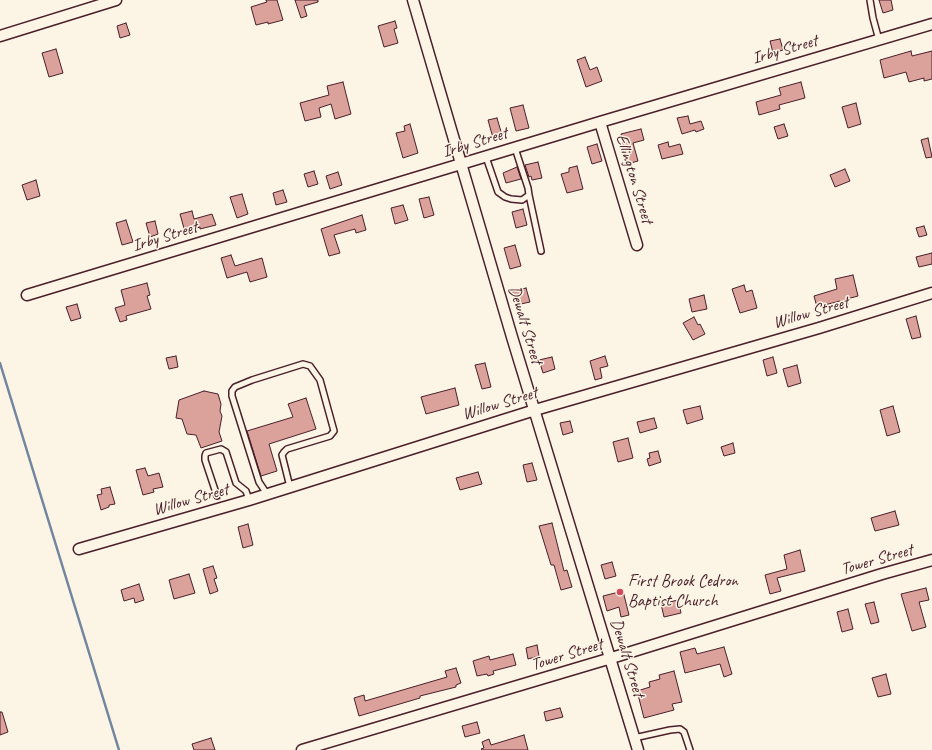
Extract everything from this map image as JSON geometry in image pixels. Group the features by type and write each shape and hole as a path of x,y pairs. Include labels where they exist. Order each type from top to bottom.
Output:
{"street":[{"path":"0,36 116,0"},
{"name":"Dewalt Street","path":"413,0 462,164 483,241 638,750"},
{"name":"Irby Street","path":"27,295 600,122 932,24"},
{"name":"Ellington Street","path":"600,122 638,245"},
{"name":"Willow Street","path":"79,549 250,500 535,410 819,328 932,293"},
{"name":"Tower Street","path":"302,750 932,560"}],"lane":[{"path":"870,0 879,40"},
{"path":"515,148 528,188 541,251"},
{"path":"486,157 498,192 505,197 517,200 522,200 529,195"},
{"path":"267,494 259,482 232,396 232,391 234,387 252,380 303,364 310,366 320,380 334,431 330,436 287,449 282,454 290,487"},
{"path":"216,496 204,456 206,453 221,449 226,452 236,483 246,491 250,500"},
{"path":"634,738 680,729 684,732 690,750"}],"building":[{"path":"266,0 277,0 283,20 268,24 268,22 256,25 251,7 267,2"},
{"path":"295,0 318,0 318,2 304,6 307,16 301,18"},
{"path":"879,0 891,0 893,10 883,13"},
{"path":"395,21 397,28 394,29 398,43 384,47 378,26"},
{"path":"126,23 130,35 120,38 117,26"},
{"path":"780,39 783,50 773,53 770,41"},
{"path":"56,49 63,73 49,77 42,53"},
{"path":"911,51 912,56 932,51 932,79 924,81 924,78 909,82 906,72 884,78 880,60"},
{"path":"585,57 590,70 597,67 602,81 586,87 577,60"},
{"path":"343,82 351,114 335,119 331,104 319,108 321,117 305,121 300,103 329,95 327,86"},
{"path":"801,82 805,98 779,105 780,109 759,115 756,102 781,95 779,88"},
{"path":"856,103 861,124 848,128 842,107"},
{"path":"523,105 529,128 516,131 510,108"},
{"path":"688,116 690,124 701,121 704,129 682,134 677,118"},
{"path":"497,118 502,135 493,138 488,120"},
{"path":"410,124 418,153 403,158 396,133 405,131 404,126"},
{"path":"784,124 788,136 778,139 774,127"},
{"path":"641,129 644,140 633,143 638,161 627,164 621,134"},
{"path":"928,138 932,157 926,158 921,140"},
{"path":"668,142 669,147 680,144 683,154 662,159 658,145"},
{"path":"597,144 602,161 592,164 587,147"},
{"path":"538,162 542,178 532,180 531,176 529,177 525,165"},
{"path":"577,166 583,189 567,193 561,174 569,172 569,168"},
{"path":"517,167 521,179 506,183 503,173"},
{"path":"845,169 850,181 835,187 830,175"},
{"path":"314,171 318,184 308,187 304,174"},
{"path":"338,172 342,185 330,189 326,176"},
{"path":"36,180 40,196 27,200 22,185"},
{"path":"283,190 287,202 276,205 273,193"},
{"path":"242,194 248,214 237,218 230,197"},
{"path":"429,197 434,215 424,218 419,199"},
{"path":"403,205 408,220 395,224 391,208"},
{"path":"523,209 527,225 516,228 512,212"},
{"path":"192,211 194,219 212,214 216,225 200,229 200,227 185,232 180,214"},
{"path":"362,215 366,230 356,233 355,229 334,235 340,253 329,256 321,229"},
{"path":"126,220 133,242 122,245 116,223"},
{"path":"155,221 158,234 150,237 146,223"},
{"path":"924,226 927,235 919,237 916,228"},
{"path":"515,245 521,266 510,269 504,248"},
{"path":"932,253 932,264 919,267 916,257"},
{"path":"231,255 235,266 262,258 267,277 250,282 247,272 227,278 221,258"},
{"path":"853,275 858,296 847,299 848,305 842,306 840,301 817,307 814,296 837,289 835,279"},
{"path":"147,283 150,295 147,296 151,309 126,316 127,320 120,322 115,308 125,305 121,290"},
{"path":"744,285 746,292 752,290 757,308 740,313 732,289"},
{"path":"526,288 530,302 516,305 512,292"},
{"path":"704,295 707,309 692,312 689,299"},
{"path":"77,304 81,318 71,321 66,307"},
{"path":"916,316 921,337 912,339 906,319"},
{"path":"694,317 698,325 700,324 705,334 693,340 683,323"},
{"path":"176,356 178,367 169,369 166,358"},
{"path":"605,356 608,366 600,368 602,378 595,380 590,361"},
{"path":"552,357 555,369 543,373 539,360"},
{"path":"773,357 777,373 767,376 763,360"},
{"path":"485,363 491,387 482,389 475,365"},
{"path":"797,365 801,383 788,387 783,369"},
{"path":"455,388 459,405 426,414 421,397"},
{"path":"204,391 218,394 222,416 219,432 222,441 201,448 196,435 187,434 182,419 176,418 179,400"},
{"path":"306,398 316,429 269,444 277,471 261,476 247,431 293,417 288,404"},
{"path":"700,406 703,419 687,424 683,410"},
{"path":"893,406 900,432 887,436 880,410"},
{"path":"654,418 657,428 640,433 637,422"},
{"path":"570,421 573,432 563,435 560,423"},
{"path":"628,438 633,458 618,462 613,442"},
{"path":"733,443 735,453 724,456 721,447"},
{"path":"658,451 661,462 649,466 647,459 650,458 649,453"},
{"path":"532,463 537,480 527,482 523,465"},
{"path":"145,468 148,476 159,473 163,487 153,489 154,492 143,495 136,470"},
{"path":"478,472 482,484 460,490 456,478"},
{"path":"110,487 115,504 109,505 109,507 101,510 97,495 102,494 101,489"},
{"path":"895,511 899,525 875,531 871,518"},
{"path":"552,523 564,571 567,570 572,587 561,590 554,565 551,565 539,526"},
{"path":"248,524 253,545 243,548 238,527"},
{"path":"800,550 805,571 777,578 781,591 770,594 765,575 787,569 784,555"},
{"path":"612,562 616,576 605,579 601,565"},
{"path":"213,566 217,578 214,579 218,591 210,594 203,569"},
{"path":"189,574 195,593 174,599 169,580"},
{"path":"139,584 144,600 135,603 134,598 124,601 121,590"},
{"path":"926,588 929,600 919,602 926,627 912,631 901,594"},
{"path":"623,591 629,615 621,617 619,607 607,611 603,596"},
{"path":"678,600 681,613 664,617 661,604"},
{"path":"874,602 879,622 871,624 865,604"},
{"path":"848,609 853,629 842,632 837,612"},
{"path":"537,645 539,656 528,659 526,648"},
{"path":"724,647 732,674 724,677 720,664 685,673 680,652 695,648 697,654"},
{"path":"513,654 516,665 493,671 494,674 488,676 487,674 477,676 473,661 489,656 490,660"},
{"path":"456,668 461,683 456,685 456,687 420,696 420,698 359,716 354,698 364,695 365,701 447,677 445,671"},
{"path":"674,671 682,702 672,704 674,710 644,718 637,691 650,687 649,682 660,679 659,675"},
{"path":"886,674 891,694 878,697 872,678"},
{"path":"560,708 563,717 546,721 544,712"},
{"path":"0,712 2,712 8,732 0,735"},
{"path":"477,722 480,733 465,737 462,726"},
{"path":"524,735 528,750 481,749 484,748 482,742 489,739 491,745"},
{"path":"211,738 215,750 194,750 192,744"}],"waterway":[{"path":"0,363 119,750"}],"place":[{"name":"First Brook Cedron Baptist Church","path":"620,592"}]}
